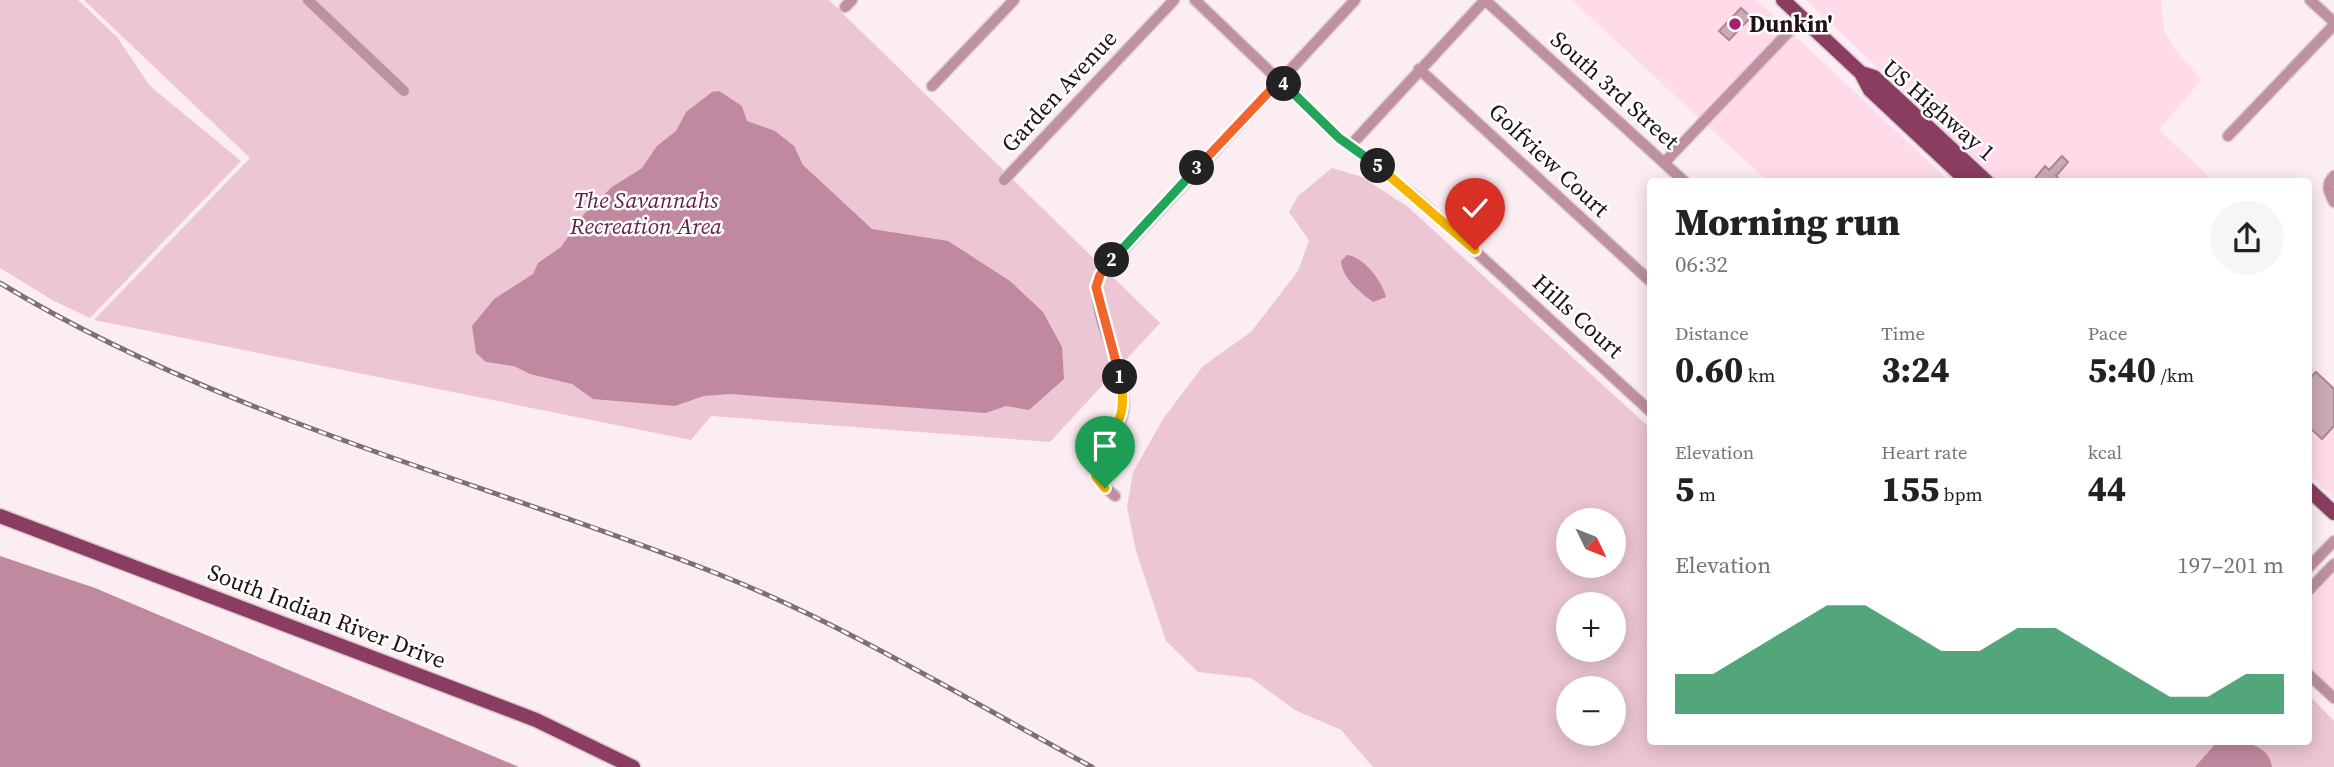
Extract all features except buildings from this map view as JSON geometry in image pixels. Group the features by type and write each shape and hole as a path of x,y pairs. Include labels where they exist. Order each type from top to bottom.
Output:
{"main road":[{"name":"US Highway 1","path":"1783,0 1861,73 1870,90 1964,178"},
{"name":"US Highway 1","path":"1861,73 1874,78 1983,178"},
{"path":"2312,493 2334,513"},
{"name":"South Indian River Drive","path":"0,516 536,720 633,767"}],"street":[{"path":"308,0 404,91"},
{"path":"932,86 1014,0"},
{"name":"Garden Avenue","path":"1004,180 1174,0"},
{"name":"Hills Court","path":"1195,0 1339,138 1416,197 1647,408"},
{"path":"1115,496 1096,477 1092,466 1093,454 1118,425 1124,408 1121,380 1097,301 1096,287 1100,275 1355,0"},
{"path":"1351,145 1485,0"},
{"name":"South 3rd Street","path":"1485,0 1681,178"},
{"path":"2228,136 2334,23 2310,0"},
{"path":"1664,163 1802,18"},
{"name":"Golfview Court","path":"1419,69 1647,278"},
{"path":"2334,176 2329,182 2328,190 2334,202"},
{"path":"2312,564 2334,541"},
{"path":"2312,587 2334,564"},
{"path":"2312,678 2334,698"}],"shaded area":[{"path":"1572,0 1757,0 1786,27 1699,118"},
{"path":"1806,0 2161,0 2164,30 2173,47 2201,80 2159,130 2211,178 1994,178"},
{"path":"1793,34 1946,178 1765,178 1706,125"},
{"path":"719,91 742,106 747,121 775,131 794,146 803,165 872,229 948,241 1010,281 1043,312 1062,347 1064,379 1029,410 1006,406 986,413 730,394 704,396 675,406 593,399 572,384 530,374 514,366 486,362 476,353 472,326 494,299 533,274 538,263 561,247 584,214 612,187 642,168 657,146 676,131 686,112 712,92"},
{"path":"1347,255 1359,260 1371,271 1381,284 1386,297 1373,302 1352,284 1342,267 1341,261"},
{"path":"2312,367 2334,387 2334,498 2312,478"},
{"path":"0,556 95,588 519,767 0,767"},
{"path":"2334,573 2334,691 2312,671 2312,597"},
{"path":"2214,745 2253,745 2265,752 2272,767 2195,767"}],"green space":[{"path":"0,0 78,0 117,37 150,86 241,161 90,318 54,301 0,268"},
{"name":"The Savannahs Recreation Area","path":"84,0 829,0 1160,323 1050,442 711,416 691,440 94,320 250,158"},
{"path":"1332,168 1362,177 1408,207 1647,425 1647,745 2312,745 2312,698 2334,721 2334,767 1373,767 1341,730 1295,710 1251,678 1198,672 1166,641 1136,551 1127,507 1133,472 1163,419 1203,366 1251,332 1298,271 1309,240 1289,212 1298,196"}],"railway":[{"path":"0,283 85,330 172,372 261,409 352,444 627,540 766,594 860,640 1092,767"}],"place":[{"name":"Dunkin'","path":"1735,24"}],"route":[{"path":"1105,488 1096,477 1092,466 1093,454 1118,425 1124,408 1121,380 1097,301 1096,287 1100,275 1280,80 1339,138 1416,197 1475,250"}]}
